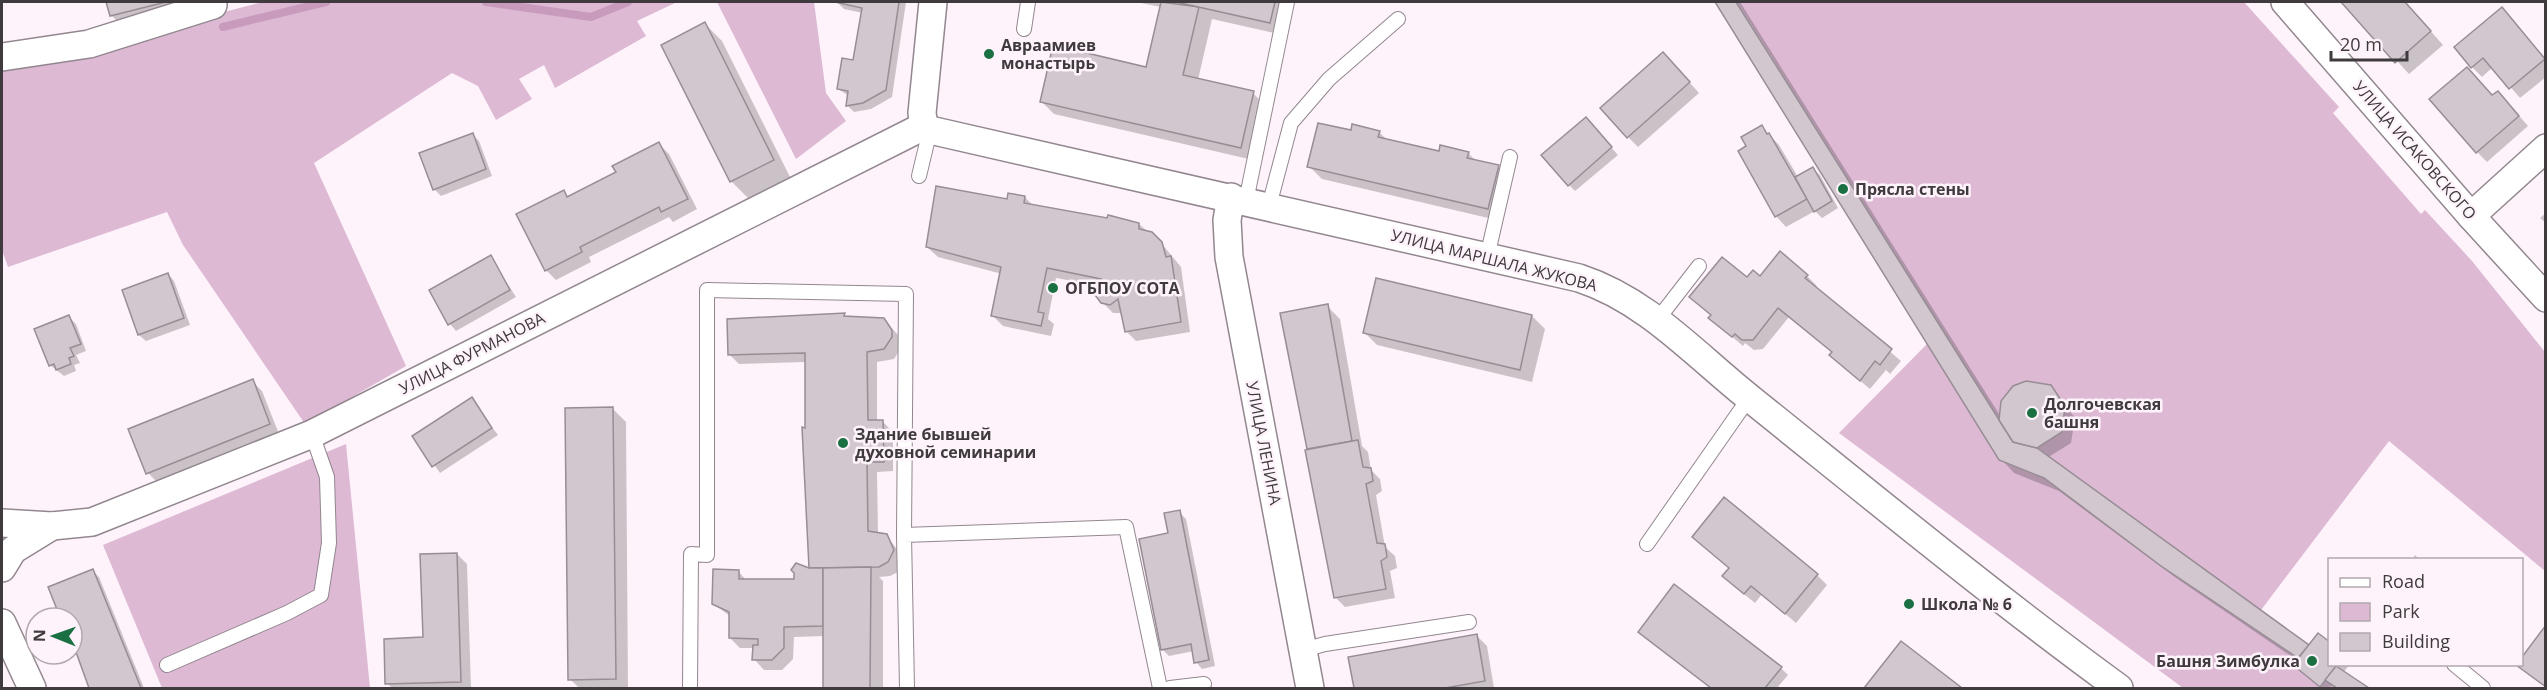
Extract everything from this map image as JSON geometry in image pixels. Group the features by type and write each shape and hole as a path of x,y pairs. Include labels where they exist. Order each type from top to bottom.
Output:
{"street":[{"path":"927,128 922,113 933,2"},
{"name":"УЛИЦА ИСАКОВСКОГО","path":"2286,2 2471,216 2546,298"},
{"path":"2,57 89,44 213,5"},
{"name":"УЛИЦА МАРШАЛА ЖУКОВА","path":"927,128 1249,201 1597,284 1630,300 1658,320 1749,398 2015,612 2118,688"},
{"name":"УЛИЦА ФУРМАНОВА","path":"2,523 52,526 92,522 312,434 927,128"},
{"path":"2471,216 2546,148"},
{"name":"УЛИЦА ЛЕНИНА","path":"1249,201 1227,220 1229,257 1310,688"},
{"path":"2,568 13,550 52,526"},
{"path":"2,623 32,688"}],"lane":[{"path":"1024,29 1028,2"},
{"path":"1249,201 1287,2"},
{"path":"1249,201 1291,123 1329,79 1398,19"},
{"path":"920,176 927,128"},
{"path":"1487,257 1510,157"},
{"path":"1658,320 1699,266"},
{"path":"690,688 691,554 707,555 707,290 906,294 904,535 907,688"},
{"path":"1647,544 1749,398"},
{"path":"167,665 287,613 321,595 329,543 327,477 312,434"},
{"path":"904,535 1126,527 1160,688"},
{"path":"1303,650 1325,644 1469,622"},
{"path":"2456,666 2483,688"},
{"path":"1170,688 1204,684"}],"green space":[{"path":"263,2 677,2 637,21 646,36 555,88 544,65 519,79 532,99 496,120 478,86 452,73 314,163 406,366 305,424 183,245 167,212 8,267 2,250 2,69"},
{"path":"717,2 814,2 826,93 846,121 796,159"},
{"path":"1737,2 2244,2 2339,107 2333,113 2421,214 2425,210 2472,261 2545,352 2545,571 2389,441 2261,610 2037,448 2062,432 2065,406 2051,385 2021,383 2014,386 2004,398 1999,420"},
{"path":"1928,343 2000,460 2044,478 2161,566 2298,658 2293,665 2320,686 2325,680 2337,688 2183,688 1839,433"},
{"path":"346,444 370,688 162,688 103,545"}],"building":[{"path":"106,2 166,2 110,16"},
{"path":"835,2 899,2 886,90 863,103 846,106 848,91 837,89 842,58 853,60 862,8"},
{"path":"1161,2 1199,7 1183,75 1254,91 1241,148 1040,102 1053,45 1146,67"},
{"path":"1176,2 1275,2 1270,23"},
{"name":"Прясла стены","path":"1715,2 1736,2 2013,442 2037,448 2309,645 2298,658 2161,566 2044,478 1999,460"},
{"path":"2341,2 2405,2 2431,31 2395,63"},
{"path":"2502,7 2545,59 2509,89 2483,58 2471,68 2454,47"},
{"path":"705,22 774,160 730,182 661,45"},
{"path":"1663,52 1690,82 1627,138 1600,108"},
{"path":"2467,67 2492,95 2498,91 2519,116 2476,153 2429,99"},
{"path":"1586,117 1612,147 1568,186 1541,155"},
{"path":"1318,123 1351,130 1352,124 1380,131 1378,137 1439,151 1440,145 1469,152 1467,158 1499,165 1488,209 1307,167"},
{"path":"1762,125 1767,134 1769,133 1807,199 1775,217 1738,151 1746,146 1741,137"},
{"path":"473,133 486,169 433,190 419,153"},
{"path":"659,142 688,199 661,212 659,207 580,247 582,252 545,271 516,214 564,190 567,197 616,172 612,166"},
{"path":"1813,167 1832,201 1814,212 1795,177"},
{"path":"936,186 1007,199 1008,193 1025,196 1024,203 1107,218 1108,215 1139,223 1139,229 1152,232 1162,242 1166,257 1171,256 1181,322 1125,332 1118,299 1110,305 1101,303 1095,295 1094,286 1101,279 1047,268 1038,312 1044,313 1041,326 991,316 1001,267 926,247"},
{"path":"1780,251 1808,275 1805,278 1892,349 1880,365 1875,361 1860,381 1829,355 1832,352 1778,308 1753,340 1742,340 1735,334 1732,337 1708,318 1711,315 1689,297 1722,257 1747,277 1753,270 1760,276"},
{"path":"491,255 510,290 448,325 429,290"},
{"path":"168,273 184,318 138,335 122,290"},
{"path":"1376,278 1532,315 1520,370 1363,333"},
{"path":"1328,304 1352,441 1307,449 1280,313"},
{"name":"Здание бывшей духовной семинарии","path":"845,313 844,316 884,318 892,330 892,337 884,349 867,352 868,420 883,420 884,462 867,462 868,531 887,534 894,550 888,562 879,567 809,568 802,427 805,428 805,353 728,355 727,319"},
{"path":"69,315 81,344 70,348 74,356 69,358 71,364 56,370 54,364 49,366 34,329"},
{"path":"253,379 270,424 146,474 128,429"},
{"name":"Долгочевская башня","path":"2026,381 2051,385 2065,406 2062,432 2037,448 2013,442 1999,420 2001,401 2013,386"},
{"path":"472,397 492,428 432,467 412,436"},
{"path":"613,407 616,679 568,680 565,408"},
{"path":"1358,440 1363,467 1371,468 1373,481 1366,484 1377,543 1385,544 1387,557 1381,561 1386,589 1334,598 1305,450"},
{"path":"1724,497 1818,574 1785,614 1751,586 1744,594 1722,576 1729,568 1692,537"},
{"path":"1180,510 1209,660 1194,663 1191,644 1161,650 1139,539 1168,533 1164,513"},
{"path":"457,553 461,682 385,684 384,639 423,637 420,554"},
{"path":"796,563 809,568 823,568 823,626 784,627 784,648 772,660 752,660 753,645 758,645 758,639 729,638 729,612 712,604 713,569 739,570 739,579 794,579 794,573 791,570"},
{"path":"871,567 870,688 823,688 823,568"},
{"path":"93,569 141,688 89,688 81,666 84,666 84,606 56,606 48,587"},
{"path":"1674,584 1782,667 1765,688 1711,688 1638,632"},
{"path":"2546,625 2546,687 2517,666 2523,666 2523,656"},
{"name":"Башня Зимбулка","path":"2318,633 2328,640 2328,666 2336,666 2320,687 2293,665"},
{"path":"1477,634 1485,681 1445,688 1354,688 1348,657"},
{"path":"1901,641 1962,688 1864,688"},
{"path":"2336,666 2369,688 2337,688 2325,680"}],"waterway":[{"path":"223,27 326,2"},
{"path":"486,2 591,17 628,2"}],"place":[{"name":"Авраамиев монастырь","path":"989,54"},
{"name":"Прясла стены","path":"1843,189"},
{"name":"ОГБПОУ СОТА","path":"1053,288"},
{"name":"Долгочевская башня","path":"2032,413"},
{"name":"Здание бывшей духовной семинарии","path":"843,443"},
{"name":"Школа № 6","path":"1909,604"},
{"name":"Башня Зимбулка","path":"2312,661"}]}
